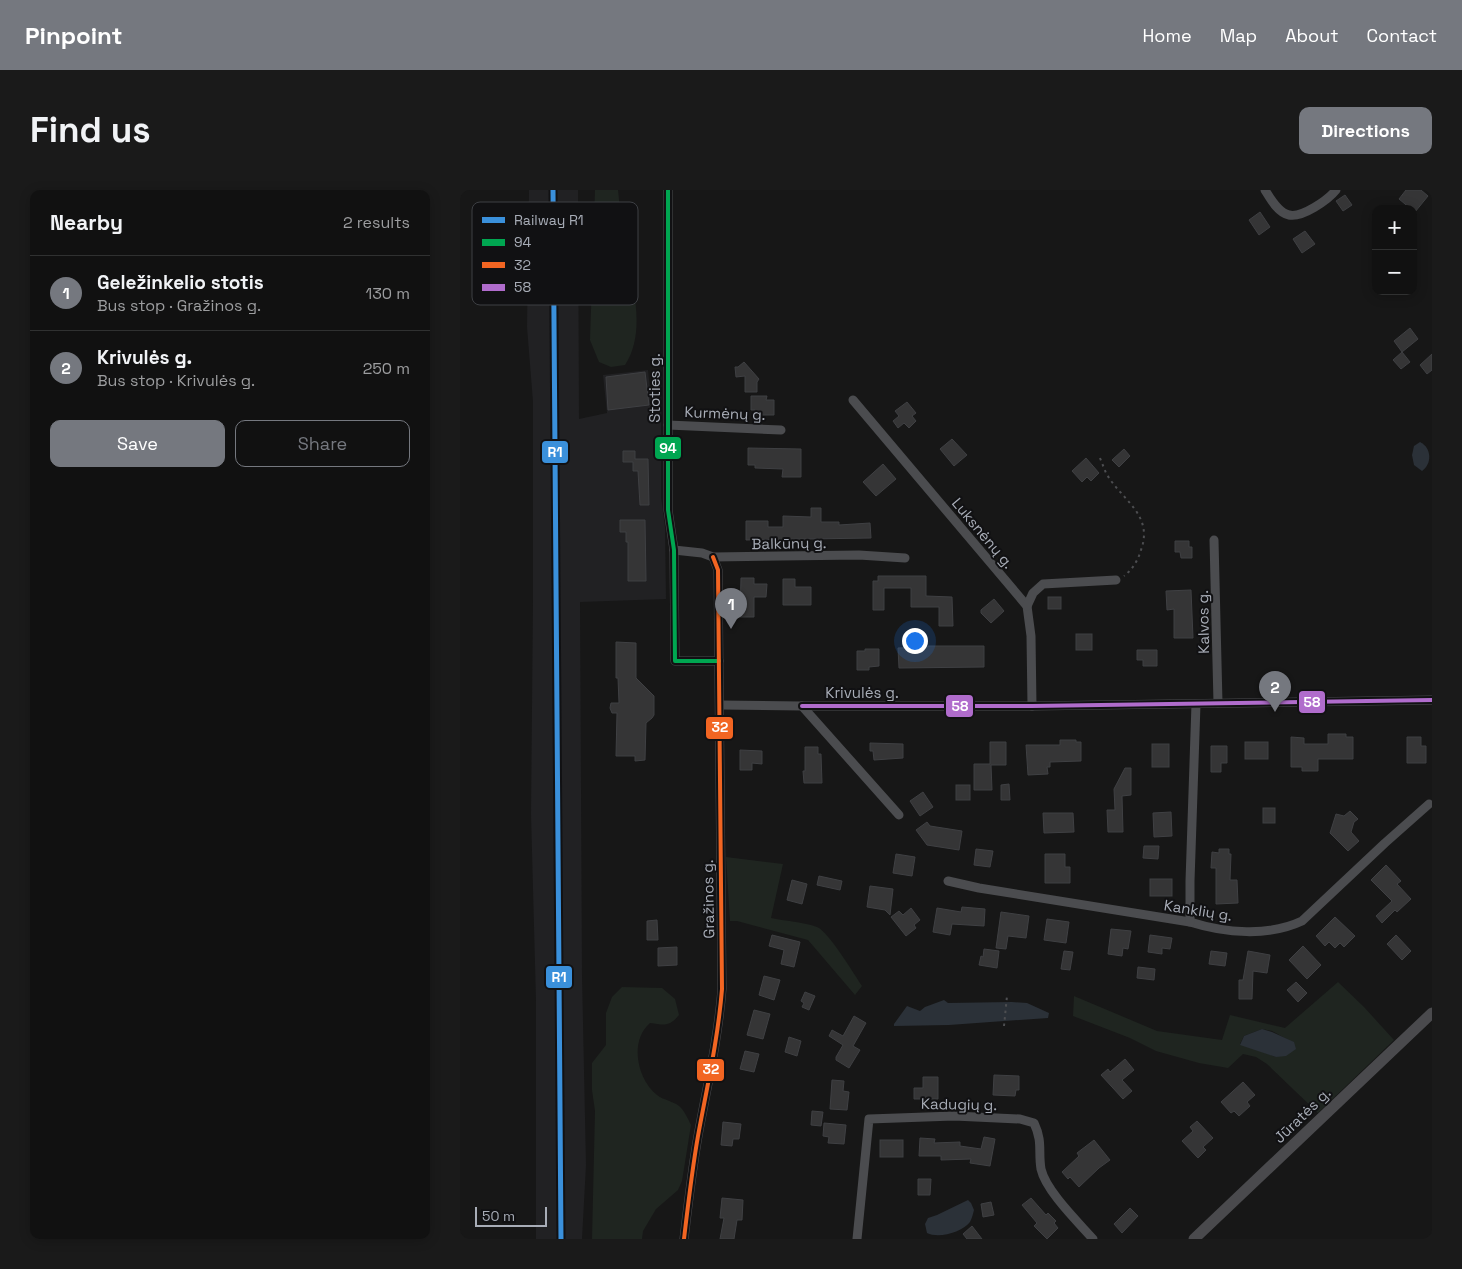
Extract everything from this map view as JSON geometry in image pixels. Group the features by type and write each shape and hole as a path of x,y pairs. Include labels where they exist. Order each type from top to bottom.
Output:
{"street":[{"name":"Stoties g.","path":"668,190 668,510 674,550 675,661 719,661"},
{"path":"1265,190 1283,212 1290,216 1313,208 1336,190"},
{"name":"Luksnėnų g.","path":"853,400 1027,606"},
{"name":"Kurmėnų g.","path":"668,425 780,430"},
{"name":"Kalvos g.","path":"1214,540 1218,703"},
{"name":"Balkūnų g.","path":"674,550 713,557 859,555 905,558"},
{"name":"Gražinos g.","path":"684,1239 692,1170 714,1058 722,989 718,570 713,557"},
{"path":"1032,706 1031,636 1027,606 1034,593 1043,584 1116,580"},
{"name":"Krivulės g.","path":"802,706 1032,706 1432,700"},
{"path":"1190,922 1196,704"},
{"path":"720,705 802,706 899,814"},
{"name":"Kanklių g.","path":"948,881 979,888 1190,922 1212,929 1265,931 1287,928 1302,921 1429,804"},
{"name":"Jūratės g.","path":"1194,1239 1432,1012"},
{"name":"Kadugių g.","path":"857,1239 869,1119 954,1116 1020,1120 1034,1123 1040,1135 1042,1170 1048,1185 1093,1239"}],"path":[{"path":"1100,458 1107,474 1138,513 1144,529 1143,545 1137,561 1126,574 1116,580"},
{"path":"1004,1026 1007,996"}],"shaded area":[{"path":"529,190 578,190 578,202 529,202"},
{"path":"595,190 618,190 619,202 595,202"},
{"path":"527,305 579,305 579,419 607,413 603,375 648,370 652,407 661,407 661,497 665,527 666,599 580,602 582,975 586,1165 582,1239 536,1239 536,1001 531,814 533,402 527,327"},
{"path":"591,305 636,305 636,336 632,351 625,365 611,367 599,362 590,340"},
{"path":"1420,442 1429,452 1428,464 1422,471 1414,465 1412,455 1414,446"},
{"path":"726,857 783,864 771,918 806,924 822,930 862,986 855,995 808,940 737,921 730,921"},
{"path":"1338,982 1394,1040 1318,1113 1267,1064 1256,1057 1243,1054 1228,1068 1199,1063 1156,1051 1130,1038 1073,1016 1074,996 1157,1031 1222,1040 1230,1015 1285,1028","holes":["1262,1029 1272,1031 1294,1043 1276,1057 1240,1044 1244,1036"]},
{"path":"622,987 662,988 675,999 679,1015 672,1022 666,1024 650,1023 643,1031 639,1040 638,1060 640,1070 650,1088 659,1097 679,1106 691,1125 682,1181 678,1190 656,1209 643,1231 642,1239 592,1239 595,1111 592,1090 592,1063 606,1045 606,1013 612,997"},
{"path":"944,1000 948,1003 1027,1003 1049,1013 1048,1018 949,1025 894,1026 907,1006 920,1011 925,1007"},
{"path":"1262,1029 1294,1042 1296,1049 1286,1056 1276,1057 1240,1045 1244,1036"},
{"path":"968,1200 974,1210 970,1222 966,1226 950,1234 932,1235 927,1233 925,1224 928,1218"}],"building":[{"path":"1406,190 1421,190 1428,196 1417,210 1417,205 1406,205 1399,199"},
{"path":"1345,195 1352,205 1343,211 1336,201"},
{"path":"1260,212 1270,227 1259,235 1249,220"},
{"path":"1305,231 1315,244 1302,253 1293,239"},
{"path":"1410,328 1418,339 1402,352 1394,341"},
{"path":"1402,352 1410,362 1401,369 1393,360"},
{"path":"1432,354 1432,370 1427,374 1420,365"},
{"path":"744,362 759,379 757,382 757,392 745,392 745,376 736,377 735,367"},
{"path":"645,372 649,405 608,410 606,377"},
{"path":"751,396 767,396 766,400 774,400 774,415 755,415 755,410 751,410"},
{"path":"907,402 916,413 912,416 916,421 909,428 904,423 898,428 893,421 899,416 895,411"},
{"path":"952,439 967,455 954,466 940,449"},
{"path":"748,448 801,449 801,477 782,477 783,469 755,468 755,465 748,465"},
{"path":"1124,449 1130,456 1119,467 1112,460"},
{"path":"623,451 635,451 635,459 648,459 649,505 640,505 638,471 633,471 633,462 623,462"},
{"path":"1086,458 1099,473 1091,481 1087,477 1082,482 1072,471"},
{"path":"883,464 896,479 876,496 863,482"},
{"path":"811,508 821,508 821,522 839,522 839,525 870,523 871,538 746,540 746,521 768,521 768,527 783,527 783,516 811,517"},
{"path":"620,520 645,520 646,581 628,581 628,542 626,542 626,532 620,532"},
{"path":"1175,541 1189,541 1189,547 1192,547 1192,558 1181,558 1180,552 1175,552"},
{"path":"878,576 926,576 926,596 952,597 953,626 939,626 939,607 911,607 911,588 884,588 884,610 873,610 873,581 878,581"},
{"path":"741,578 754,578 754,584 767,584 766,597 754,597 754,617 740,617"},
{"path":"783,579 795,579 795,587 811,587 811,605 783,605"},
{"path":"1191,590 1193,638 1174,638 1174,609 1167,610 1166,591"},
{"path":"1048,597 1061,597 1061,609 1048,609"},
{"path":"994,599 1004,611 991,623 981,613 981,610"},
{"path":"1076,634 1092,634 1092,650 1076,650"},
{"path":"616,642 636,643 636,678 654,696 654,715 646,723 645,760 635,761 635,756 616,756 617,713 612,713 610,708 611,703 619,703 618,678 616,678"},
{"path":"984,646 984,667 899,668 898,648"},
{"path":"865,649 879,649 879,666 869,667 869,670 857,670 857,651 865,651"},
{"path":"1137,650 1157,650 1157,666 1143,666 1143,660 1137,660"},
{"path":"1328,734 1346,734 1346,737 1353,737 1353,759 1318,759 1318,771 1302,771 1302,767 1291,767 1291,737 1304,738 1304,744 1328,744"},
{"path":"1407,737 1421,737 1421,746 1426,746 1426,763 1407,763"},
{"path":"1060,740 1076,740 1076,742 1081,742 1081,761 1050,762 1050,767 1047,767 1048,774 1028,775 1026,745 1060,745"},
{"path":"990,742 1006,742 1006,765 991,765 992,790 974,790 974,764 990,764"},
{"path":"1245,742 1268,742 1268,759 1245,759"},
{"path":"870,743 903,744 903,758 874,760 873,751 870,751"},
{"path":"1152,744 1169,744 1169,767 1152,767"},
{"path":"1211,746 1227,746 1227,763 1221,763 1221,772 1211,772"},
{"path":"805,747 818,747 818,754 821,754 822,783 804,783"},
{"path":"740,750 762,751 762,764 752,763 752,770 740,770"},
{"path":"1125,768 1131,768 1131,795 1122,796 1123,832 1108,832 1107,810 1115,810 1114,789"},
{"path":"1009,784 1010,800 1001,800 1001,785"},
{"path":"956,785 970,785 970,800 956,800"},
{"path":"923,792 933,807 920,816 910,801"},
{"path":"1263,808 1275,808 1275,823 1263,823"},
{"path":"1350,811 1358,819 1354,822 1351,832 1359,841 1348,851 1330,833 1336,814 1344,816"},
{"path":"1171,812 1172,836 1154,837 1153,813"},
{"path":"1043,813 1073,813 1074,832 1044,833"},
{"path":"927,822 930,826 962,831 959,850 927,845 916,830"},
{"path":"1144,846 1159,846 1158,859 1143,858"},
{"path":"976,849 993,851 990,867 974,865"},
{"path":"1219,849 1229,849 1229,854 1231,854 1230,880 1237,880 1238,903 1216,904 1216,868 1211,868 1212,852 1219,853"},
{"path":"896,854 915,857 912,876 893,873"},
{"path":"1045,854 1065,854 1065,867 1070,867 1070,883 1045,883"},
{"path":"1386,865 1401,881 1397,884 1411,899 1397,912 1395,910 1382,923 1376,916 1392,901 1371,880"},
{"path":"819,876 842,881 840,890 817,885"},
{"path":"1150,879 1172,879 1172,896 1150,896"},
{"path":"792,880 807,884 802,904 787,900"},
{"path":"870,886 893,889 890,915 885,910 867,907"},
{"path":"962,907 985,909 984,926 952,924 950,935 933,932 937,908 961,912"},
{"path":"911,908 920,920 914,925 916,928 906,936 891,917 899,911 903,915"},
{"path":"1001,912 1029,916 1026,938 1008,936 1006,949 996,948"},
{"path":"1335,917 1355,936 1344,947 1340,943 1335,948 1329,942 1325,946 1316,936"},
{"path":"1047,919 1069,922 1066,943 1044,940"},
{"path":"657,920 658,940 647,940 647,921"},
{"path":"1111,929 1131,931 1128,949 1123,948 1122,956 1108,954"},
{"path":"772,935 800,942 794,967 781,964 784,950 769,946"},
{"path":"1150,935 1172,938 1170,949 1162,948 1162,954 1148,952"},
{"path":"1396,935 1411,951 1402,960 1387,944"},
{"path":"1303,946 1321,965 1307,979 1289,960"},
{"path":"677,947 677,965 658,966 658,948"},
{"path":"984,949 999,951 997,968 979,965"},
{"path":"1064,951 1073,952 1070,970 1061,969"},
{"path":"1211,951 1227,953 1225,966 1209,964"},
{"path":"1248,951 1270,955 1267,973 1253,971 1252,999 1239,999 1239,980 1243,980"},
{"path":"1138,967 1155,969 1154,980 1137,978"},
{"path":"764,976 780,980 774,1000 759,995"},
{"path":"1296,982 1307,993 1298,1002 1287,990"},
{"path":"805,992 815,996 809,1010 802,1007 804,1003 801,1001"},
{"path":"754,1010 770,1014 763,1039 747,1035"},
{"path":"854,1016 866,1023 853,1046 860,1050 849,1068 836,1060 843,1045 829,1036 832,1030 843,1036"},
{"path":"789,1037 801,1041 797,1056 785,1052"},
{"path":"745,1051 759,1054 754,1072 740,1069"},
{"path":"1125,1059 1134,1070 1122,1080 1132,1091 1123,1099 1101,1075 1108,1069 1110,1072"},
{"path":"994,1075 1019,1076 1019,1090 1016,1090 1015,1096 993,1095"},
{"path":"923,1077 938,1077 938,1099 914,1099 914,1088 923,1088"},
{"path":"832,1080 844,1081 843,1091 849,1092 847,1110 830,1109"},
{"path":"1243,1082 1255,1095 1247,1102 1250,1106 1239,1116 1234,1111 1231,1113 1221,1102"},
{"path":"812,1111 823,1112 821,1126 811,1125"},
{"path":"1197,1121 1213,1138 1203,1147 1206,1150 1198,1158 1182,1141 1193,1131 1190,1127"},
{"path":"723,1122 741,1124 739,1139 733,1139 732,1146 721,1145"},
{"path":"824,1123 846,1125 844,1144 828,1143 829,1137 823,1136"},
{"path":"984,1137 995,1139 990,1166 970,1163 971,1159 941,1160 941,1156 919,1156 920,1138 935,1139 934,1143 960,1142 960,1146 981,1149"},
{"path":"880,1140 903,1140 903,1157 880,1157"},
{"path":"1094,1140 1110,1160 1079,1187 1070,1177 1068,1179 1062,1172 1079,1156 1077,1153"},
{"path":"918,1179 931,1179 930,1195 918,1195"},
{"path":"722,1198 743,1200 742,1220 737,1220 734,1239 720,1239 724,1218 720,1218"},
{"path":"1031,1198 1046,1215 1048,1213 1056,1221 1054,1223 1058,1228 1047,1239 1034,1226 1037,1223 1022,1205"},
{"path":"991,1202 994,1215 983,1217 981,1204"},
{"path":"1130,1208 1138,1216 1122,1233 1114,1224"},
{"path":"972,1226 982,1239 967,1239 963,1234"}],"rail line":[{"name":"R1","path":"553,190 553,202"},
{"name":"R1","path":"554,305 561,1239"}],"transit line":[{"name":"94","path":"668,190 668,510 674,550 675,661 719,661"},
{"name":"32","path":"684,1239 694,1162 715,1045 722,989 718,570 713,557"},
{"name":"58","path":"802,706 1032,706 1432,700"}],"place":[{"name":"Geležinkelio stotis","path":"731,629"},
{"name":"Krivulės g.","path":"1275,712"}]}
